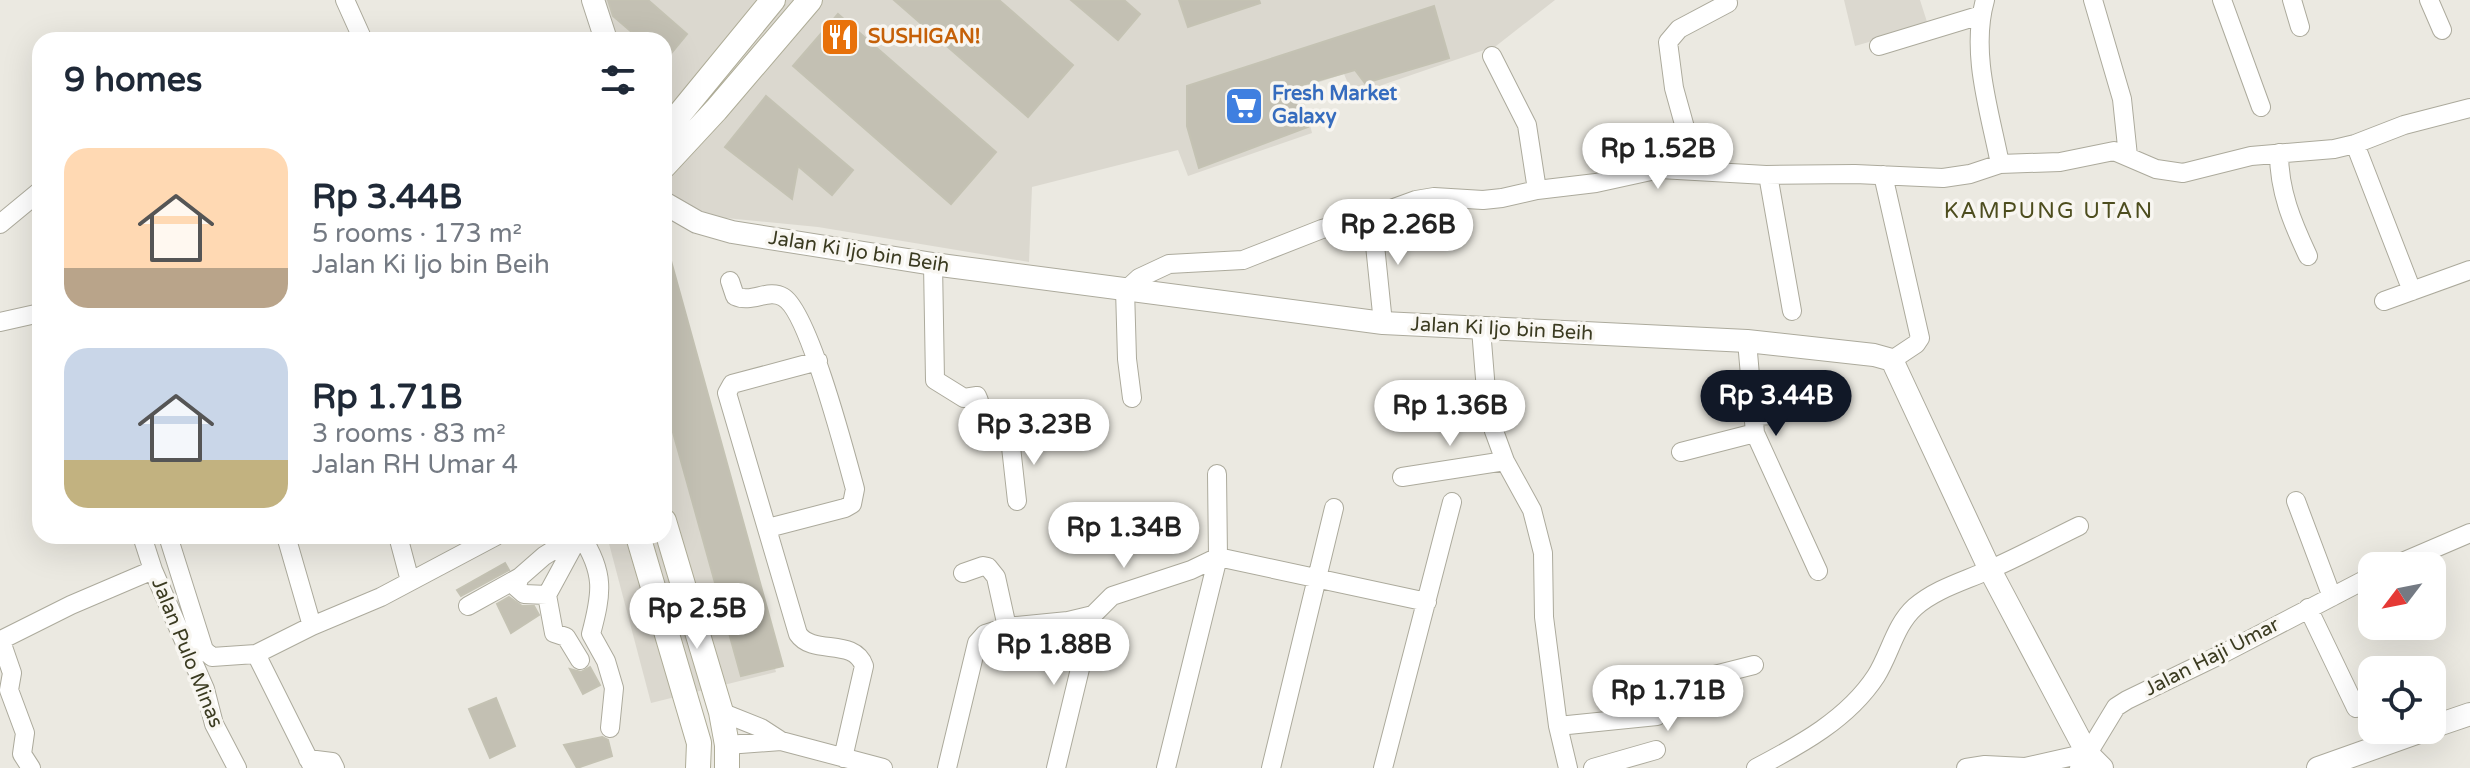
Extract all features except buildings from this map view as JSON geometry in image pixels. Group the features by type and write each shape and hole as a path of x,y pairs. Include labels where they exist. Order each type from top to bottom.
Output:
{"main road":[{"path":"672,123 773,0"},
{"path":"672,157 810,0"},
{"path":"695,94 716,110"},
{"path":"640,544 699,743 698,768"},
{"path":"671,544 721,712 727,756"}],"street":[{"path":"345,0 359,32"},
{"path":"593,0 603,32"},
{"path":"2093,0 2122,99 2128,156"},
{"path":"2222,0 2261,107"},
{"path":"2292,0 2300,27"},
{"path":"2429,0 2442,30"},
{"path":"1697,171 1674,88 1668,42 1679,29 1728,3"},
{"path":"1879,46 1983,8 1981,67 2000,164"},
{"path":"1492,56 1527,125 1537,190"},
{"path":"1132,398 1127,359 1126,289 1139,278 1169,264 1243,260 1322,229 1416,200 1447,196 1483,200 1596,183 1660,169 1768,175 1943,178 1970,174 2000,164 2060,162 2102,151 2114,151 2156,169 2183,173 2251,156 2311,152 2355,144 2404,125 2470,108"},
{"path":"2355,144 2412,291"},
{"path":"2279,153 2279,178 2290,219 2308,256"},
{"path":"1768,175 1792,311"},
{"path":"1883,175 1920,338 1892,360 1990,570 2089,763 1966,768"},
{"path":"0,224 32,198"},
{"name":"Jalan Ki Ijo bin Beih","path":"672,208 697,222 732,232 933,264 1383,323 1747,341 1874,355 1892,360"},
{"path":"1372,216 1383,323"},
{"path":"933,264 935,380 964,398 977,396 984,413 983,427 989,437 1042,434"},
{"path":"2384,301 2470,270"},
{"path":"730,281 733,292 742,299 773,293 787,298 818,361 855,489 852,504 845,508 768,528"},
{"path":"0,322 32,315"},
{"path":"1481,329 1487,403 1505,461 1532,510 1543,553 1544,617 1558,726 1568,768"},
{"path":"1747,341 1754,424 1818,571"},
{"path":"818,361 732,384 727,393 800,638 805,643 853,652 863,661 843,758"},
{"path":"1681,452 1828,394"},
{"path":"1010,438 1017,501"},
{"path":"1402,477 1505,461"},
{"path":"1166,768 1218,557 1217,474"},
{"path":"2296,501 2332,597"},
{"path":"1383,768 1452,502"},
{"path":"1271,768 1334,508"},
{"path":"1756,768 1813,737 1853,702 1877,675 1906,616 1917,605 1942,589 1990,570 2079,526"},
{"path":"2426,552 2470,533"},
{"name":"Jalan Pulo Minas","path":"145,544 205,689 214,724 237,768"},
{"path":"171,544 204,650 212,657 256,654 381,597 481,544"},
{"path":"288,544 312,626"},
{"path":"400,544 410,581"},
{"path":"468,606 520,577 544,556 565,544"},
{"path":"575,544 547,595 554,633 566,637 580,660"},
{"path":"584,544 598,565 600,600 591,634 606,661 614,688 610,728"},
{"path":"1056,768 1093,615 1112,596 1191,570 1218,557 1427,602"},
{"path":"963,573 983,566 996,577 1007,627"},
{"path":"31,768 22,754 25,733 9,690 12,673 3,639 71,605 153,570"},
{"path":"520,577 516,587 524,594 547,595"},
{"name":"Jalan Haji Umar","path":"2089,763 2116,707 2358,583"},
{"path":"2308,608 2356,708"},
{"path":"947,768 977,643 985,634 1007,627 1068,621 1093,615"},
{"path":"256,654 310,764 332,762 335,768"},
{"path":"1558,726 1657,716 1662,710 1660,693 1663,688 1754,665"},
{"path":"721,712 761,728 781,741 883,768"},
{"path":"2446,722 2470,714"},
{"path":"727,756 781,741"},
{"path":"2318,768 2386,744"},
{"path":"1593,768 1656,750"}],"shaded area":[{"path":"594,0 1555,0 1496,46 1353,95 1344,74 1301,88 1312,133 1188,176 1178,150 1032,187 1029,262 818,227 715,217 672,198 672,32 607,32"},
{"path":"1844,0 1920,0 1928,25 1855,46"},
{"path":"672,284 776,672 651,703 609,544 672,544"}],"place":[{"name":"SUSHIGAN!","path":"840,37"},
{"name":"Fresh Market Galaxy","path":"1244,106"}],"district":[{"name":"KAMPUNG UTAN","path":"2049,211"}]}
